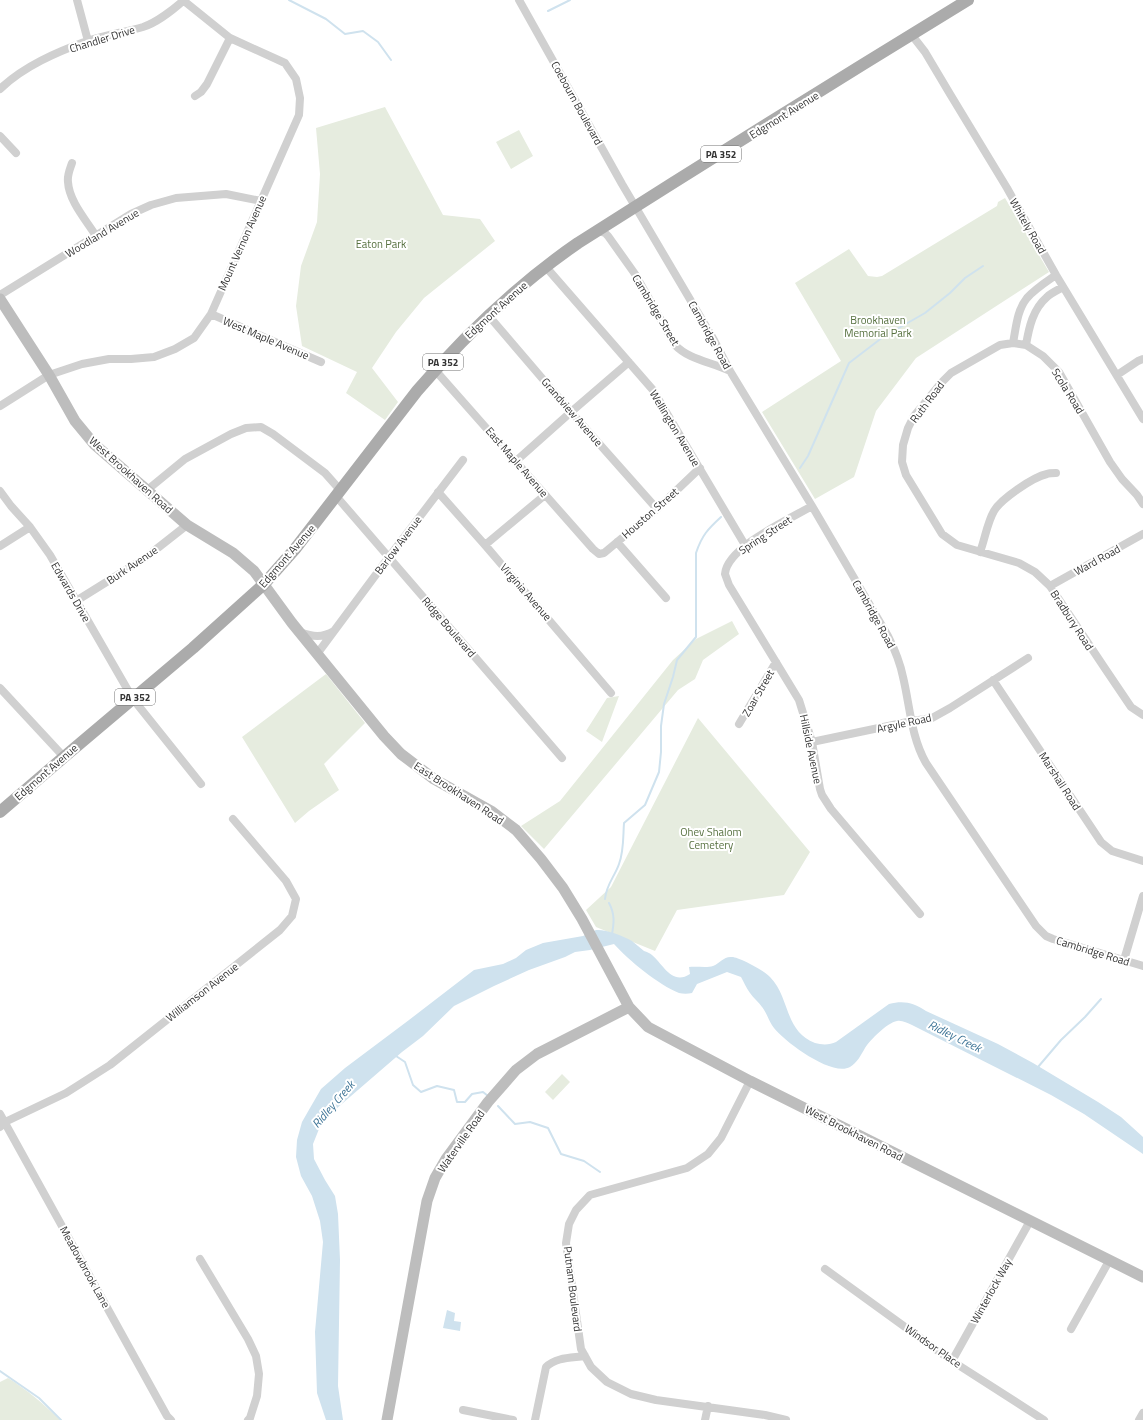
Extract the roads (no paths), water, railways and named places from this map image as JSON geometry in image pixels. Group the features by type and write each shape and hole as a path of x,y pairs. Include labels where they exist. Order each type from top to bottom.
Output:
{"main road":[{"name":"Edgmont Avenue","path":"0,812 217,627 264,584 292,553 417,391 435,370 488,315 546,266 636,207 911,34 968,0"}],"street":[{"path":"77,0 88,41"},
{"name":"Chandler Drive","path":"1,86 30,66 54,55 88,41 145,26 164,15 184,0"},
{"name":"Mount Vernon Avenue","path":"0,406 49,375 82,364 109,359 154,357 175,349 194,338 211,314 299,115 300,98 296,79 286,64 230,38 184,0"},
{"name":"Coebourn Boulevard","path":"519,0 636,207"},
{"name":"Whitely Road","path":"911,34 924,51 1007,188 1063,287 1143,418"},
{"path":"195,96 201,92 207,84 230,38"},
{"path":"0,136 16,153"},
{"path":"72,163 68,174 69,189 76,204 96,236"},
{"name":"Woodland Avenue","path":"0,295 131,214 151,205 176,198 226,194 261,201"},
{"name":"Cambridge Road","path":"636,207 730,370 888,636 898,657 916,743 926,763 1036,926 1046,936 1143,966"},
{"name":"Cambridge Street","path":"598,231 605,233 608,236 635,274 675,345 692,357 730,370"},
{"name":"Wellington Avenue","path":"546,266 653,390 746,544"},
{"path":"1013,343 1018,316 1026,299 1039,287 1056,275"},
{"path":"1026,345 1030,323 1038,307 1047,296 1063,287"},
{"name":"West Brookhaven Road","path":"0,299 49,375 75,421 94,444 146,491 187,525 240,557 264,584"},
{"name":"West Maple Avenue","path":"211,314 321,362"},
{"name":"Grandview Avenue","path":"488,315 570,412 657,509"},
{"name":"Ruth Road","path":"980,552 957,545 947,538 939,529 906,475 902,462 903,446 908,428 914,416 951,373 983,353 1000,345 1013,343 1026,345"},
{"name":"Scola Road","path":"1026,345 1043,356 1059,372 1110,462 1122,480 1137,495 1143,504"},
{"path":"1117,375 1138,361 1143,360"},
{"path":"516,461 628,362"},
{"name":"East Maple Avenue","path":"435,370 545,496 599,554"},
{"name":"Ridge Boulevard","path":"146,491 185,459 230,434 246,428 261,427 325,473 338,493 389,557 562,758"},
{"name":"Barlow Avenue","path":"317,654 327,643 334,630 463,460"},
{"name":"Houston Street","path":"599,554 604,553 657,509 700,468"},
{"path":"980,552 991,518 994,511 1001,503 1032,480 1046,474 1056,473"},
{"name":"Edwards Drive","path":"0,491 30,527 50,555 133,699 201,784"},
{"name":"Virginia Avenue","path":"438,492 485,544 611,693"},
{"path":"485,544 545,496"},
{"name":"Spring Street","path":"725,570 729,561 746,544 812,506"},
{"name":"Burk Avenue","path":"76,601 145,558 187,525"},
{"path":"0,546 30,527"},
{"name":"Ward Road","path":"1050,586 1143,534"},
{"path":"617,542 666,598"},
{"name":"Bradbury Road","path":"980,552 1019,563 1035,572 1050,586 1131,707 1143,715"},
{"name":"Hillside Avenue","path":"725,570 729,585 799,700 812,742 820,789 825,801 920,914"},
{"name":"East Brookhaven Road","path":"264,584 317,654 384,736 401,754 434,779 491,812 516,830 564,888 599,952"},
{"path":"300,632 318,637 328,635 334,630"},
{"name":"Argyle Road","path":"812,742 932,718 1028,658"},
{"name":"Zoar Street","path":"739,724 776,662"},
{"name":"Marshall Road","path":"993,680 1101,842 1112,851 1143,861"},
{"path":"0,688 64,756"},
{"name":"Williamson Avenue","path":"2,1124 66,1094 110,1065 280,930 292,916 296,899 286,881 233,818"},
{"path":"1124,960 1143,896"},
{"name":"West Brookhaven Road","path":"599,952 629,1007 648,1027 750,1081 1143,1277"},
{"name":"Waterville Road","path":"387,1420 427,1201 435,1178 446,1159 488,1102 516,1070 537,1054 629,1007"},
{"name":"Putnam Boulevard","path":"750,1081 721,1138 708,1154 687,1168 590,1195 576,1210 569,1224 566,1243 581,1350 591,1368 607,1382 631,1394 656,1400 765,1414 786,1420"},
{"name":"Meadowbrook Lane","path":"0,1114 2,1124 167,1416 171,1420"},
{"name":"Winterlock Way","path":"952,1361 1030,1221"},
{"path":"200,1259 248,1339 256,1356 259,1374 257,1396 248,1420"},
{"path":"1071,1329 1108,1260"},
{"name":"Windsor Place","path":"825,1269 952,1361 1044,1420"},
{"path":"535,1420 546,1367 551,1362 558,1360 585,1356"},
{"path":"705,1420 708,1406"},
{"path":"463,1410 513,1420"},
{"path":"1139,1420 1143,1413"}],"water":[{"name":"Ridley Creek","path":"596,930 614,933 632,941 644,951 651,954 673,976 684,977 690,974 689,967 713,966 729,957 740,959 752,965 767,974 776,985 792,1022 798,1030 805,1038 818,1044 829,1044 836,1042 889,1004 904,1002 917,1006 998,1044 1033,1063 1121,1117 1143,1137 1143,1154 1084,1114 1051,1095 904,1022 893,1022 884,1028 871,1040 857,1061 850,1067 842,1069 832,1067 809,1056 780,1034 772,1026 761,1005 753,997 741,977 727,972 697,984 692,993 679,993 644,972 614,944 575,952 529,970 454,1006 423,1036 402,1052 329,1115 319,1129 313,1144 314,1159 335,1196 338,1214 340,1260 338,1386 343,1420 326,1420 317,1393 315,1332 323,1242 320,1221 312,1196 301,1176 296,1157 297,1140 302,1122 321,1089 345,1068 474,970 503,964 516,958 526,950 543,943 583,936"},
{"path":"447,1310 455,1313 454,1321 461,1322 460,1331 443,1328"}],"waterway":[{"path":"289,0 326,19 345,34 363,31 378,42 391,60"},
{"path":"548,11 570,0"},
{"path":"800,468 808,456 849,363 883,337 925,313 950,293 965,278 983,266"},
{"path":"605,899 607,889 621,859 624,823 645,805 659,772 661,726 664,704 677,660 696,637 696,553 706,533 721,517"},
{"path":"609,903 614,918 612,934"},
{"path":"1038,1067 1061,1040 1101,999"},
{"path":"396,1056 405,1062 413,1085 421,1092 437,1086 454,1090 457,1102 465,1102 472,1094 483,1092 488,1096"},
{"path":"498,1106 515,1124 530,1122 548,1128 561,1154 584,1161 600,1172"},
{"path":"0,1371 39,1398 61,1420"}],"park label":[{"name":"Eaton Park","path":"381,244"},
{"name":"Brookhaven Memorial Park","path":"878,326"},
{"name":"Ohev Shalom Cemetery","path":"711,838"}]}
